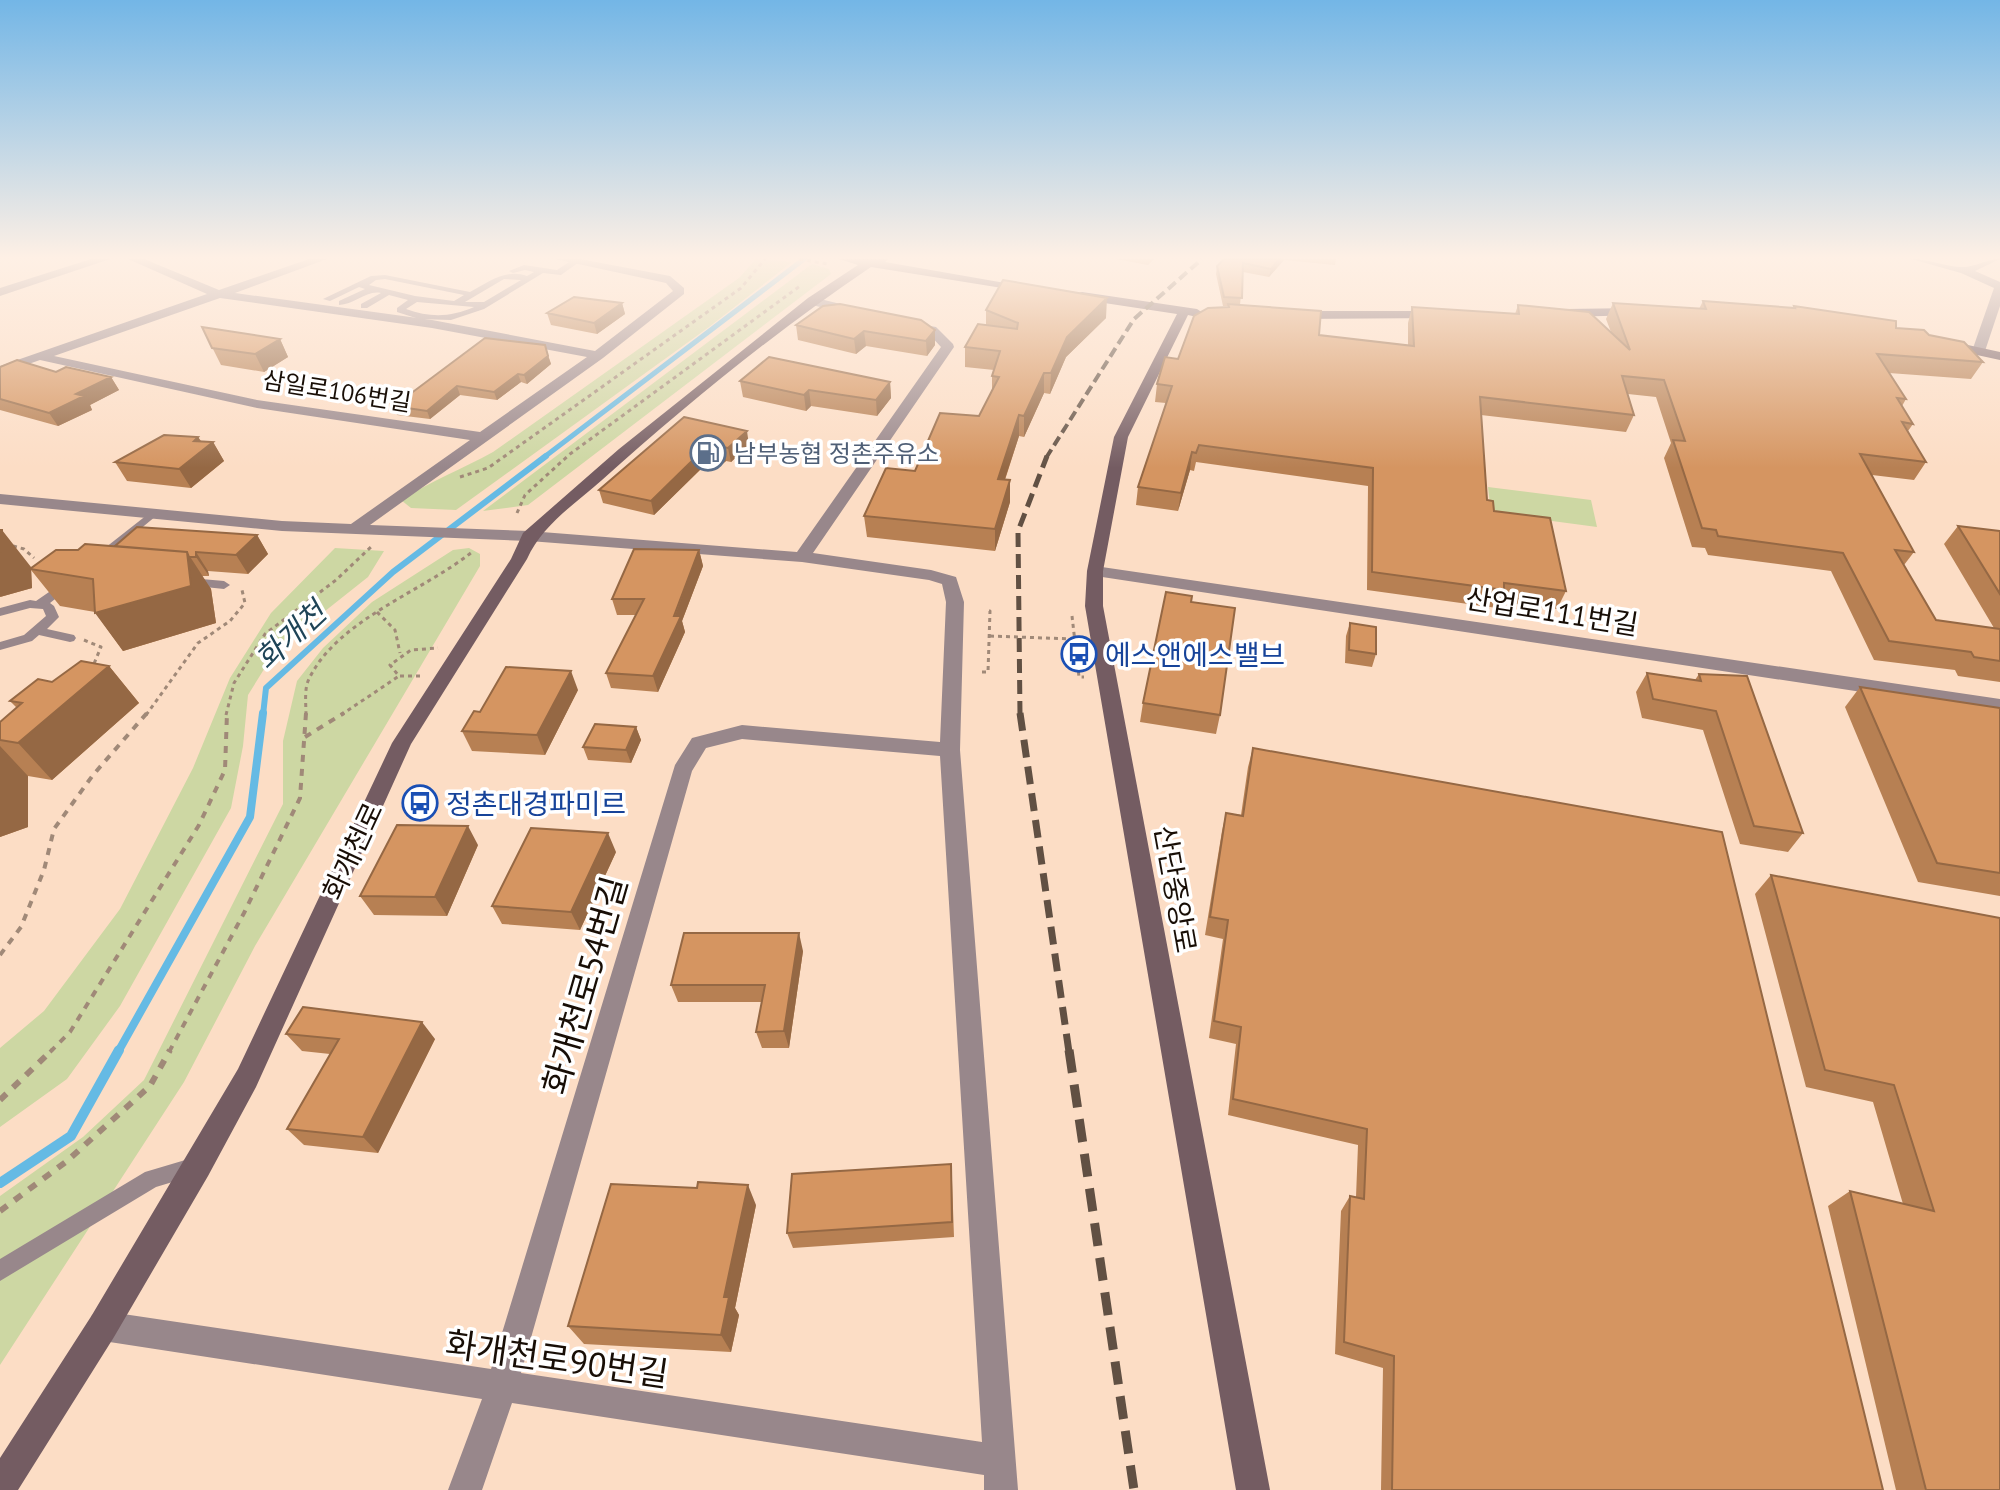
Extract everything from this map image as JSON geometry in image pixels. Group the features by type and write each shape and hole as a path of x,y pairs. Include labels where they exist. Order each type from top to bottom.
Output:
{"main road":[{"name":"화개천로","path":"0,1488 103,1326 247,1078 402,743 519,559 518,528 624,452 778,329"},
{"name":"산단중앙로","path":"1176,329 1121,437 1095,571 1094,606 1253,1490"},
{"path":"1925,340 2000,356"}],"street":[{"path":"0,370 117,329"},
{"path":"456,329 598,355"},
{"path":"354,529 632,329"},
{"path":"802,557 948,347 932,330 926,329"},
{"path":"1979,351 1986,329"},
{"name":"삼일로106번길","path":"38,356 257,404 482,437"},
{"path":"0,499 354,529 518,528 802,557 931,575 950,581 955,602 950,750 1001,1476"},
{"name":"산업로111번길","path":"1095,571 2000,706"},
{"name":"화개천로54번길","path":"465,1490 501,1389 682,770 699,743 742,732 950,750"},
{"name":"화개천로90번길","path":"103,1326 501,1389 1001,1476"}],"lane":[{"path":"91,564 152,514"},
{"path":"40,604 71,579"},
{"path":"176,580 224,585"},
{"path":"0,612 40,604 48,606 53,617 39,631 0,646"},
{"path":"39,631 70,638"},
{"path":"0,1271 152,1179 198,1166"}],"path":[{"path":"458,478 488,468 684,329"},
{"path":"518,528 525,495 570,454 743,329"},
{"path":"0,544 24,549 34,558"},
{"path":"0,1100 70,1032 199,825 225,770 224,726 234,683 265,634 336,580 373,545 379,545"},
{"path":"0,1211 67,1161 150,1086 244,913 300,798 308,680 348,629 442,576 477,547"},
{"path":"0,955 21,927 44,870 54,829 93,775 131,736 198,643 230,621 245,603 242,589 224,585"},
{"path":"982,672 988,672 990,611 987,611"},
{"path":"377,612 395,630 400,653"},
{"path":"990,636 1073,639 1079,677 1084,677"},
{"path":"70,638 92,641 101,647 93,668"},
{"path":"399,676 390,665 400,653 417,647 439,648"},
{"path":"305,737 380,692 399,676 423,676"}],"green space":[{"path":"668,329 707,329 456,510 411,508 401,500 493,452"},
{"path":"726,329 759,329 528,505 483,511"},
{"path":"1488,487 1591,500 1597,527 1491,513"},
{"path":"335,548 384,551 368,577 276,650 248,695 243,746 231,808 120,1006 67,1079 0,1127 0,1048 44,1011 120,909 193,768 230,678 271,613"},
{"path":"469,548 480,554 480,566 255,946 184,1082 0,1365 0,1196 83,1137 144,1080 283,804 283,741 297,681 323,648 372,602 453,550"}],"building":[{"path":"203,329 280,339 255,354 212,348"},
{"path":"811,329 935,330 926,341 864,331 854,339"},
{"path":"975,329 1076,329 1067,337 1051,373 1044,373 1024,416 1019,415 998,479 1010,480 995,529 864,516 886,468 915,471 940,413 979,416 999,377 992,376 1000,351 965,347"},
{"path":"1189,329 1320,329 1319,335 1414,346 1413,329 1607,329 1630,350 1622,329 1903,329 1924,330 1929,335 1964,342 1983,362 1877,354 1906,399 1897,398 1913,424 1902,422 1926,462 1860,454 1914,552 1895,550 1936,620 2000,629 2000,661 1974,657 1971,652 1889,641 1843,553 1718,536 1716,530 1702,528 1673,440 1685,441 1664,380 1622,376 1634,415 1480,397 1487,500 1493,501 1494,511 1550,518 1566,591 1504,583 1504,590 1372,572 1373,468 1199,445 1196,453 1192,452 1181,493 1138,487 1172,386 1157,384 1165,357 1178,359"},
{"path":"485,338 545,345 548,356 524,375 518,374 494,392 457,386 427,411 394,406"},
{"path":"769,357 890,382 876,400 809,390 804,395 740,381"},
{"path":"17,360 56,372 66,367 111,377 76,394 84,396 49,413 0,399 0,367"},
{"path":"684,417 747,431 728,448 723,447 716,453 702,451 651,501 599,490"},
{"path":"164,435 198,437 194,441 213,442 179,469 115,462"},
{"path":"1958,526 2000,531 2000,594"},
{"path":"137,527 257,535 236,555 196,552 196,557 189,557 187,552 115,546"},
{"path":"0,530 2,551 0,552"},
{"path":"85,544 187,552 191,586 95,613 93,579 30,569 56,550 78,550"},
{"path":"634,549 699,550 674,616 681,616 653,676 606,673 644,599 612,599"},
{"path":"1166,592 1192,596 1191,602 1235,608 1220,715 1143,703"},
{"path":"1350,623 1376,627 1376,654 1349,650"},
{"path":"81,661 109,666 18,743 0,740 0,722 22,703 10,701 38,679 52,682"},
{"path":"506,667 571,671 537,735 462,731 474,711 480,712"},
{"path":"1647,673 1701,681 1699,674 1747,676 1803,833 1754,826 1716,711 1653,699"},
{"path":"1860,687 2000,708 2000,873 1937,863"},
{"path":"595,724 636,727 626,750 583,747"},
{"path":"1253,748 1722,832 1883,1490 1392,1490 1394,1356 1344,1342 1350,1196 1364,1199 1367,1129 1233,1099 1241,1027 1214,1021 1228,920 1210,917 1226,813 1243,816"},
{"path":"397,825 468,826 435,897 360,896"},
{"path":"531,828 608,833 571,912 492,906"},
{"path":"1771,875 2000,918 2000,1490 1926,1490 1850,1191 1934,1211 1894,1085 1825,1070"},
{"path":"684,933 799,933 784,1031 756,1032 765,985 671,985"},
{"path":"303,1007 422,1022 363,1137 287,1129 339,1039 286,1034"},
{"path":"951,1164 952,1222 787,1233 792,1174"},
{"path":"698,1182 748,1185 724,1297 729,1297 721,1335 568,1326 611,1184 697,1188"}],"waterway":[{"name":"화개천","path":"543,458 713,329"},
{"name":"화개천","path":"263,715 266,688 393,572 546,456"},
{"name":"화개천","path":"118,1052 250,817 263,713"},
{"name":"화개천","path":"0,1183 71,1136 119,1050"}],"railway":[{"path":"1047,457 1128,329"},
{"path":"1020,715 1018,531 1047,457"},
{"path":"1020,713 1069,1052"},
{"path":"1069,1050 1134,1490"}],"place":[{"name":"남부농협 정촌주유소","path":"708,453"},
{"name":"에스앤에스밸브","path":"1079,654"},
{"name":"정촌대경파미르","path":"420,803"}]}
